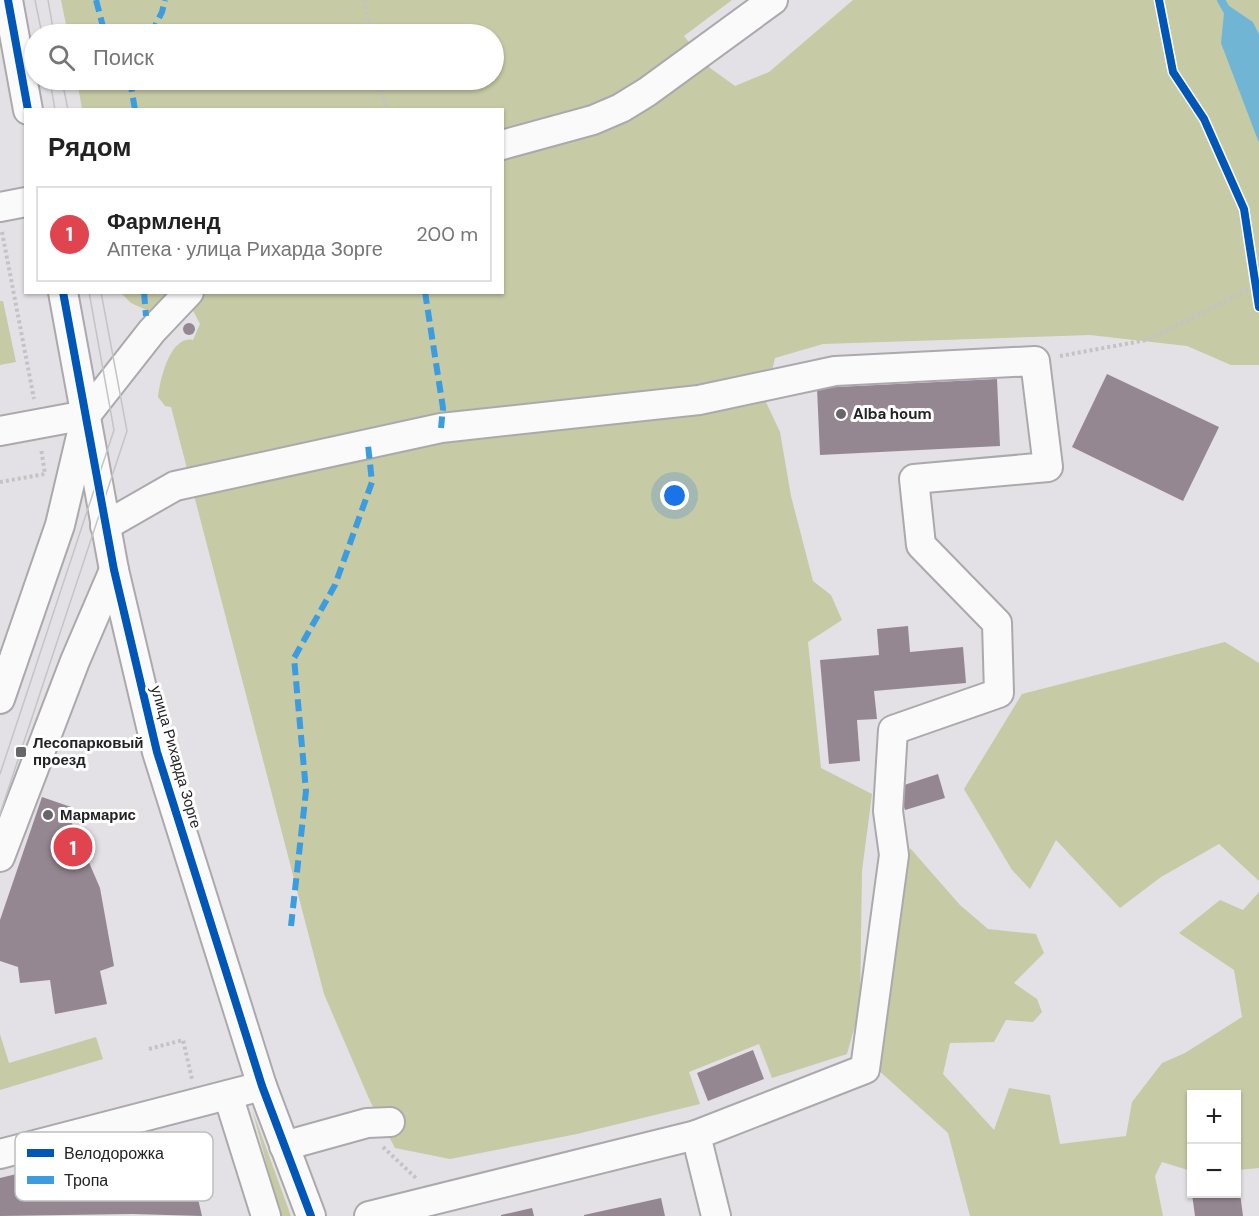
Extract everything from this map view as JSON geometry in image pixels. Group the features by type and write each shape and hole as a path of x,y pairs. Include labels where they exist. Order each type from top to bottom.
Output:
{"street":[{"path":"8,0 24,88"},
{"path":"504,144 593,120 621,108 647,93 773,0"},
{"path":"24,90 28,108"},
{"path":"0,207 24,202"},
{"name":"улица Рихарда Зорге","path":"63,294 105,526 157,752 262,1086 311,1216"},
{"path":"0,699 60,525 86,415 152,331 187,294"},
{"path":"105,526 175,486 441,428 699,400 835,371 1035,361 1048,467 914,479 921,545 997,623 999,693 893,730 888,811 894,855 865,1069 696,1135 444,1198 403,1212 369,1216"},
{"path":"0,431 86,415"},
{"path":"0,857 75,661 114,570"},
{"path":"84,1132 262,1086"},
{"path":"228,1095 266,1216"},
{"path":"284,1146 379,1123"},
{"path":"696,1135 716,1216"},
{"path":"0,1154 15,1150"}],"path":[{"path":"364,0 369,24"},
{"path":"382,90 386,108"},
{"path":"0,223 38,424 45,474 0,482"},
{"path":"1253,275 1257,296"},
{"path":"1035,361 1147,340 1255,286"},
{"path":"149,1049 183,1040 198,1102"},
{"path":"379,1123 386,1151 403,1168 444,1198"}],"green space":[{"path":"61,0 732,0 684,36 710,68 735,86 769,72 853,0 1259,0 1259,34 1253,22 1225,3 1259,143 1259,365 1231,365 1187,346 1090,335 823,344 775,358 765,400 780,432 791,496 813,581 831,595 842,620 808,642 821,768 872,794 862,871 860,1008 847,1054 772,1078 759,1044 689,1072 700,1104 577,1134 450,1159 395,1148 370,1101 324,994 171,407 165,406 158,397 164,370 172,351 185,340 193,340 200,324 185,294 504,294 504,108 82,108 79,90 504,90 504,24 66,24"},
{"path":"122,294 182,294 153,313 131,303"},
{"path":"0,301 3,301 16,362 0,365"},
{"path":"1225,642 1259,663 1259,881 1219,844 1161,877 1120,908 1056,840 1030,889 1012,870 964,789 1022,694"},
{"path":"910,848 960,905 988,929 1036,934 1044,953 1014,983 1037,999 1042,1012 1033,1022 1006,1020 994,1042 950,1043 943,1074 994,1130 1009,1088 1050,1095 1060,1144 1126,1136 1132,1102 1162,1063 1185,1053 1242,1017 1234,970 1179,933 1220,900 1243,910 1259,892 1259,1168 1241,1170 1241,1090 1187,1090 1187,1170 1162,1162 1155,1176 1163,1216 970,1216 948,1133 876,1068"},
{"path":"0,1034 9,1063 96,1037 103,1059 0,1090"},
{"path":"252,1109 291,1216 281,1216 279,1211"}],"water":[{"path":"1225,3 1253,22 1259,34 1259,143 1221,43"}],"building":[{"path":"191,323 195,329 191,335 187,335 183,327"},
{"path":"1107,374 1219,427 1183,501 1072,447"},
{"path":"997,379 1000,446 820,455 817,388"},
{"path":"908,626 910,652 963,647 966,683 874,691 877,719 857,720 860,761 829,764 820,660 879,655 877,629"},
{"path":"938,774 945,798 905,810 898,787"},
{"path":"42,797 71,807 72,823 100,888 114,966 100,971 107,1004 55,1014 50,980 20,983 18,967 0,961 0,920"},
{"path":"753,1050 764,1079 708,1101 697,1073"},
{"path":"15,1174 15,1201 199,1201 202,1216 132,1214 0,1216 0,1178"},
{"path":"661,1198 665,1216 584,1216 584,1215"},
{"path":"1193,1198 1241,1198 1243,1216 1195,1216"},
{"path":"532,1208 534,1216 501,1216 501,1215"}],"waterway":[{"path":"1221,0 1229,14"}],"tram line":[{"path":"35,0 40,24"},
{"path":"48,0 52,24"},
{"path":"52,90 55,108"},
{"path":"64,90 68,108"},
{"path":"0,774 114,430 89,294"},
{"path":"0,814 127,431 101,294"}],"marked path":[{"path":"96,0 102,24"},
{"path":"156,24 165,0"},
{"path":"132,90 135,108"},
{"path":"144,294 146,316"},
{"path":"425,294 443,408 441,428"},
{"path":"291,926 306,791 294,658 335,585 372,482 368,445"}],"cycle path":[{"path":"8,0 24,88"},
{"path":"1159,0 1173,72 1204,119 1244,209 1259,307"},
{"path":"24,90 28,108"},
{"path":"63,294 114,570 157,752 262,1086 311,1216"}],"place":[{"name":"Alba houm","path":"841,414"},
{"name":"Лесопарковый проезд","path":"21,752"},
{"name":"Мармарис","path":"48,815"},
{"name":"Фармленд","path":"73,847"}]}
